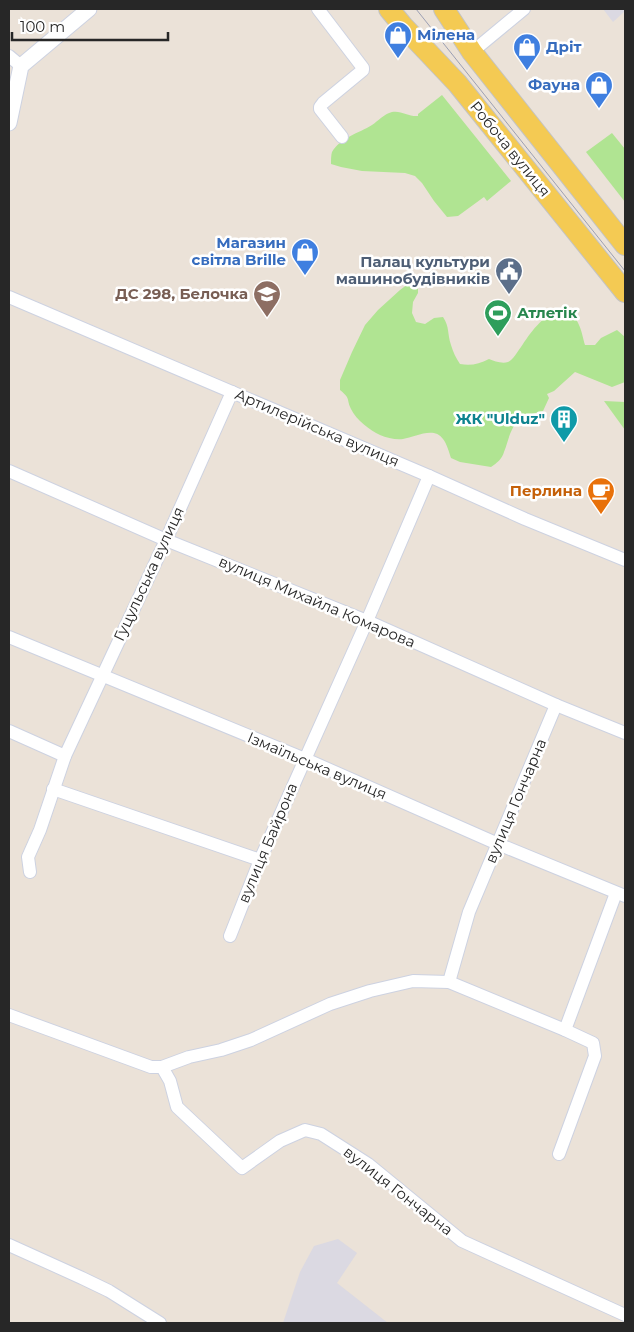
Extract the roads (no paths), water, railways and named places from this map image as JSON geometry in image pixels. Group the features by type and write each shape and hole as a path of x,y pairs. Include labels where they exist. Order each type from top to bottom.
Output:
{"main road":[{"name":"Робоча вулиця","path":"390,9 403,26 456,83 625,292"},
{"name":"Робоча вулиця","path":"444,9 472,52 625,245"}],"street":[{"path":"9,122 11,104 21,66 89,9"},
{"path":"318,9 363,68 320,107 320,110 342,137"},
{"path":"472,52 524,9"},
{"path":"9,56 21,66"},
{"name":"Артилерійська вулиця","path":"9,297 429,476 525,519 625,560"},
{"name":"Гуцульська вулиця","path":"30,872 28,856 40,830 65,756 166,540 232,392"},
{"name":"вулиця Михайла Комарова","path":"9,471 166,540 367,621 556,706 625,733"},
{"name":"вулиця Байрона","path":"230,936 260,860 367,621 429,476"},
{"name":"Ізмаїльська вулиця","path":"9,637 305,759 498,844 620,894"},
{"name":"вулиця Гончарна","path":"449,982 469,912 556,706"},
{"path":"9,731 65,756"},
{"path":"53,788 260,860"},
{"path":"565,1030 620,894"},
{"path":"9,1015 150,1067 162,1067 189,1057 221,1050 244,1042 330,1004 370,991 413,981 449,982 593,1043 595,1056 559,1154"},
{"name":"вулиця Гончарна","path":"162,1067 170,1081 177,1107 242,1168 280,1141 305,1130 320,1134 368,1164 462,1241 625,1315"},
{"path":"9,1246 109,1291 160,1323"}],"tram line":[{"path":"416,9 625,271"}],"place":[{"name":"Мілена","path":"398,59"},
{"name":"Дріт","path":"527,71"},
{"name":"Фауна","path":"599,109"},
{"name":"Магазин світла Brille","path":"305,276"},
{"name":"Палац культури машинобудівників","path":"509,295"},
{"name":"ДС 298, Белочка","path":"267,318"},
{"name":"Атлетік","path":"498,337"},
{"name":"ЖК \"Ulduz\"","path":"564,443"},
{"name":"Перлина","path":"601,515"}]}
